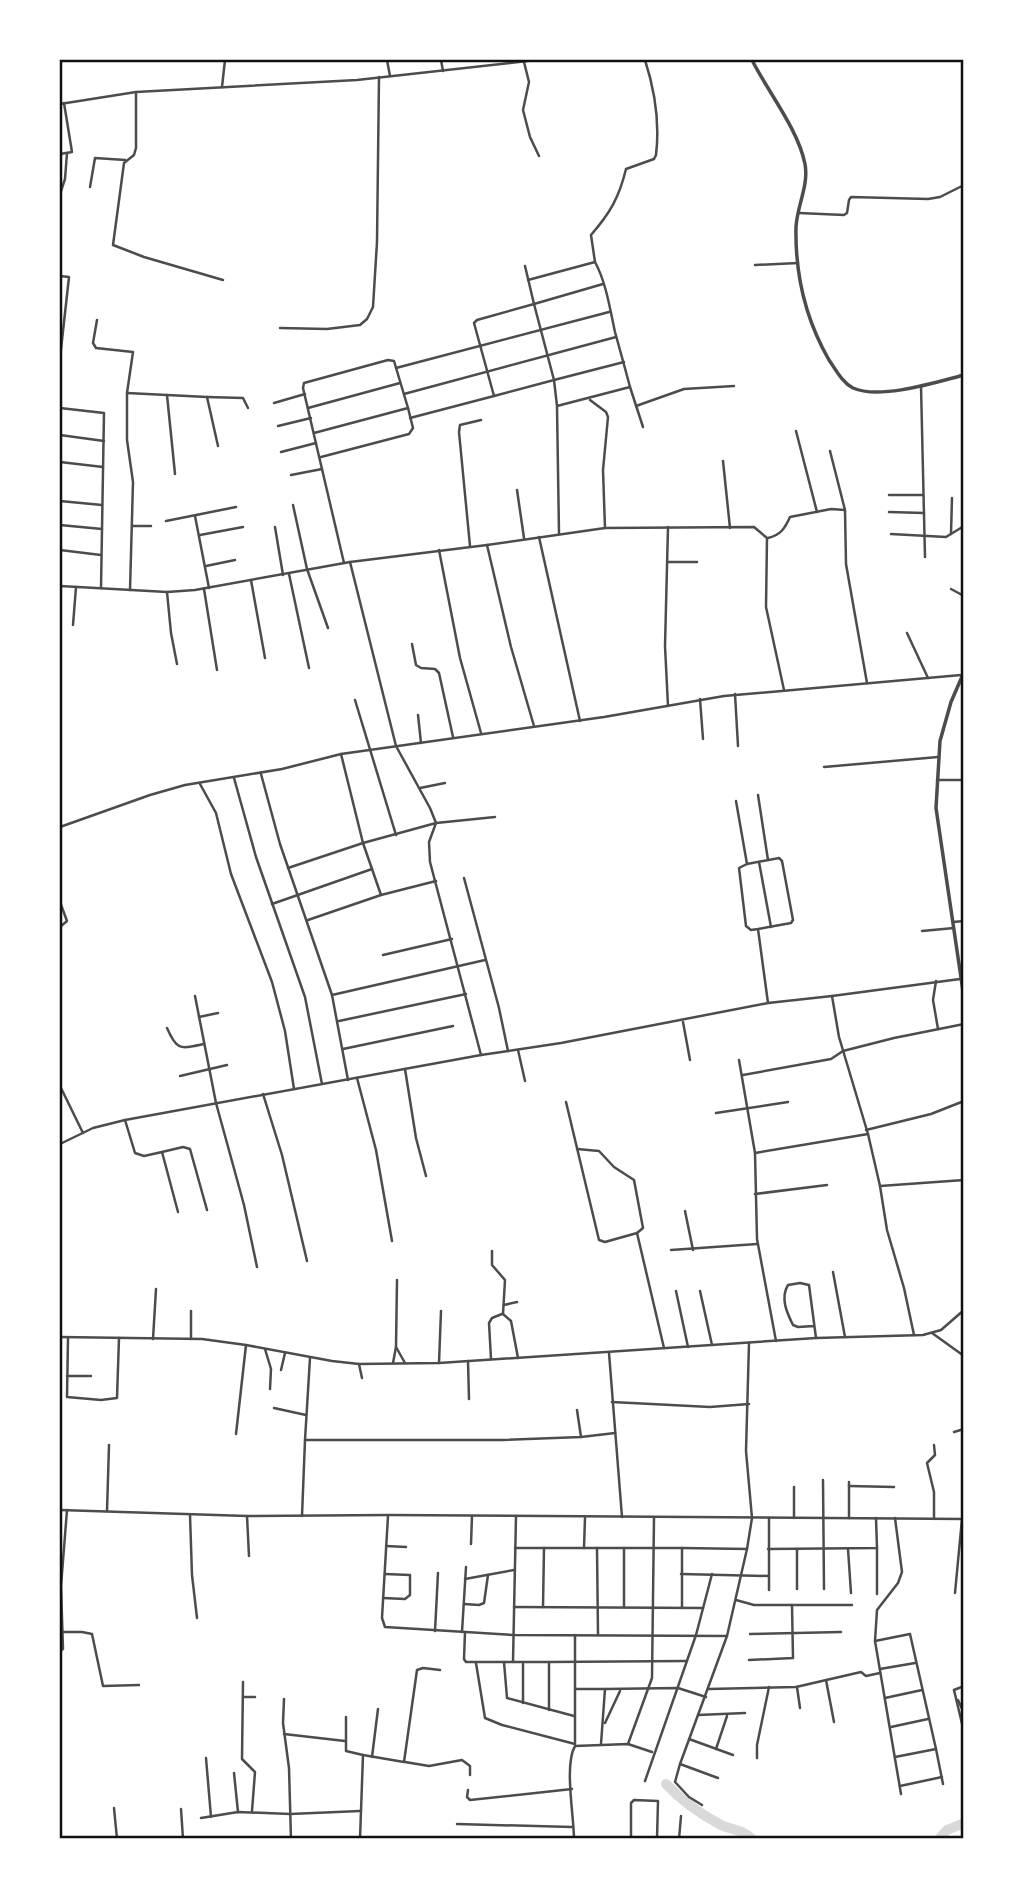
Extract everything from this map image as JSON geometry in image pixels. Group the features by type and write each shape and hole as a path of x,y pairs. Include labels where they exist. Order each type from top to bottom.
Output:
{"street":[{"path":"222,87 225,60"},
{"path":"387,60 390,76"},
{"path":"441,60 443,71"},
{"path":"490,60 491,65"},
{"path":"60,154 72,152 62,103 136,92 379,77 536,60"},
{"path":"643,427 595,262 592,235 609,215 626,169 654,159 656,155 658,124 645,60"},
{"path":"752,60 801,152 806,173 796,224 803,299 819,342 844,380 853,388 869,390 921,386 964,375"},
{"path":"524,61 529,82 523,110 530,137 539,156"},
{"path":"280,328 327,329 360,325 367,319 373,307 377,242 379,77"},
{"path":"90,187 95,158 125,160 134,155 136,92"},
{"path":"60,116 66,114"},
{"path":"60,194 65,179 67,153"},
{"path":"125,160 113,245 223,281"},
{"path":"799,212 844,215 851,197 928,199 940,197 964,185"},
{"path":"528,280 595,262"},
{"path":"755,265 798,263"},
{"path":"525,266 554,380 557,406 559,533"},
{"path":"60,276 69,277 60,358"},
{"path":"494,396 474,323 603,284"},
{"path":"60,302 66,302"},
{"path":"396,368 610,311"},
{"path":"97,320 93,343 96,348 133,352 127,393 127,440 133,482 130,590"},
{"path":"404,394 616,337"},
{"path":"320,457 409,434 413,428 401,383 391,359 304,383 308,408 344,563"},
{"path":"410,418 624,362"},
{"path":"308,408 401,383"},
{"path":"636,406 684,390 734,386"},
{"path":"921,386 925,557"},
{"path":"557,406 630,387"},
{"path":"127,393 243,398 248,408"},
{"path":"274,403 305,394"},
{"path":"167,395 175,474"},
{"path":"207,397 218,446"},
{"path":"589,399 606,412 608,418 603,470 605,528"},
{"path":"60,408 104,413 101,588"},
{"path":"314,433 408,408"},
{"path":"278,426 311,418"},
{"path":"470,547 459,432 460,425 481,420"},
{"path":"796,431 817,512"},
{"path":"60,435 104,441"},
{"path":"281,452 316,443"},
{"path":"830,451 845,510 846,564 867,683"},
{"path":"723,461 730,528"},
{"path":"60,462 103,467"},
{"path":"291,475 322,469"},
{"path":"517,491 524,538"},
{"path":"889,495 923,495"},
{"path":"951,534 953,498"},
{"path":"60,501 102,505"},
{"path":"293,505 307,569 328,628"},
{"path":"166,521 236,507"},
{"path":"767,538 782,532 790,517 845,510"},
{"path":"889,512 924,513"},
{"path":"195,516 209,588"},
{"path":"60,525 102,529"},
{"path":"133,526 150,526"},
{"path":"667,706 665,646 668,526"},
{"path":"891,534 946,537 964,526"},
{"path":"200,535 243,527"},
{"path":"275,527 283,575"},
{"path":"60,586 167,592 204,589 349,562 605,528 754,527 767,538"},
{"path":"539,537 580,721"},
{"path":"767,538 766,607 784,690"},
{"path":"487,545 534,726"},
{"path":"60,550 102,555"},
{"path":"439,550 460,658 481,733"},
{"path":"206,566 234,560"},
{"path":"349,562 396,746 436,823"},
{"path":"668,562 697,562"},
{"path":"289,574 309,668"},
{"path":"251,580 265,658"},
{"path":"73,625 76,587"},
{"path":"204,589 217,670"},
{"path":"951,589 964,596"},
{"path":"167,592 177,664"},
{"path":"907,633 928,678"},
{"path":"412,644 416,665 435,669 439,673 453,737"},
{"path":"60,827 185,785 261,773 341,754 580,721 735,694 963,674 943,727 936,808 964,998"},
{"path":"735,694 738,746"},
{"path":"701,699 703,739"},
{"path":"355,700 396,835"},
{"path":"418,715 421,743"},
{"path":"341,754 363,843 381,895"},
{"path":"824,767 939,757"},
{"path":"261,773 288,868 332,995 348,1080"},
{"path":"234,778 256,857 309,1010 322,1084"},
{"path":"937,780 964,780"},
{"path":"419,788 445,783"},
{"path":"200,784 216,813 231,874 272,982 285,1031 293,1089"},
{"path":"758,795 768,860"},
{"path":"736,801 747,864"},
{"path":"288,868 363,843 436,823 495,817"},
{"path":"436,823 430,834 429,850 481,1055"},
{"path":"779,858 782,861 792,922 751,930 746,926 738,871 742,866 759,862 779,858"},
{"path":"759,862 771,927"},
{"path":"272,904 372,869"},
{"path":"464,878 508,1051"},
{"path":"307,920 381,895 436,881"},
{"path":"60,902 67,921 60,927"},
{"path":"953,922 964,921"},
{"path":"922,931 954,928"},
{"path":"758,929 768,1003"},
{"path":"383,955 453,939"},
{"path":"332,995 485,960"},
{"path":"60,1144 125,1119 683,1021 768,1003 962,979"},
{"path":"936,981 933,1000 938,1029"},
{"path":"338,1021 466,994"},
{"path":"195,996 216,1103 242,1194 257,1267"},
{"path":"832,996 843,1051 867,1132 887,1230 914,1335"},
{"path":"199,1017 218,1013"},
{"path":"683,1021 690,1060"},
{"path":"743,1075 831,1059 843,1051 964,1024"},
{"path":"343,1048 453,1026"},
{"path":"167,1028 177,1046 183,1048 204,1044"},
{"path":"518,1050 525,1081"},
{"path":"739,1060 755,1153 757,1244 776,1341"},
{"path":"180,1076 227,1065"},
{"path":"405,1069 426,1176"},
{"path":"358,1078 376,1150 392,1241"},
{"path":"60,1086 83,1133"},
{"path":"263,1094 307,1261"},
{"path":"755,1153 867,1132 931,1114 964,1101"},
{"path":"566,1102 577,1149 599,1240 606,1242 637,1233 643,1228 634,1180 614,1167 599,1151 577,1149"},
{"path":"716,1113 788,1102"},
{"path":"125,1119 135,1153 144,1156 183,1147 190,1149 207,1210"},
{"path":"162,1152 178,1212"},
{"path":"880,1186 964,1180"},
{"path":"755,1194 827,1185"},
{"path":"685,1211 693,1250"},
{"path":"637,1233 664,1348"},
{"path":"671,1250 757,1244"},
{"path":"492,1251 492,1265 505,1280 503,1314"},
{"path":"833,1272 845,1337"},
{"path":"393,1363 396,1347 397,1280"},
{"path":"814,1326 793,1325 786,1310 784,1296 788,1285 809,1285 816,1338"},
{"path":"153,1339 156,1289"},
{"path":"700,1290 712,1345"},
{"path":"676,1291 688,1347"},
{"path":"504,1305 517,1301"},
{"path":"60,1337 191,1339 359,1363 439,1363 816,1338 914,1335 932,1333 952,1322 964,1310"},
{"path":"191,1311 191,1339"},
{"path":"439,1363 441,1311"},
{"path":"503,1314 511,1321 518,1358"},
{"path":"491,1359 489,1323 492,1318 503,1314"},
{"path":"932,1333 964,1356"},
{"path":"68,1338 68,1398 115,1400 118,1391 119,1338"},
{"path":"702,1805 689,1797 675,1782 727,1636 747,1549 752,1518 746,1451 749,1343"},
{"path":"236,1434 246,1345"},
{"path":"396,1347 405,1363"},
{"path":"265,1349 271,1369 270,1389"},
{"path":"608,1352 622,1517"},
{"path":"282,1370 285,1353"},
{"path":"302,1516 310,1358"},
{"path":"468,1361 469,1399"},
{"path":"359,1363 362,1378"},
{"path":"67,1376 91,1376"},
{"path":"612,1402 710,1407 749,1404"},
{"path":"274,1408 306,1415"},
{"path":"576,1410 581,1437"},
{"path":"954,1432 964,1429"},
{"path":"305,1440 502,1440 615,1433"},
{"path":"107,1511 109,1445"},
{"path":"934,1445 935,1455 928,1461 927,1466 934,1492 934,1519"},
{"path":"823,1480 824,1589"},
{"path":"849,1518 849,1484 894,1487"},
{"path":"794,1487 794,1518"},
{"path":"60,1510 247,1516 963,1519 955,1593"},
{"path":"60,1651 63,1649 60,1632 60,1586 67,1510"},
{"path":"190,1515 197,1618"},
{"path":"388,1515 382,1623 389,1628 513,1635 727,1636"},
{"path":"247,1516 248,1556"},
{"path":"471,1545 472,1516"},
{"path":"513,1662 516,1516"},
{"path":"584,1548 585,1518"},
{"path":"628,1744 649,1689 652,1662 654,1518"},
{"path":"769,1518 769,1590"},
{"path":"876,1518 877,1594"},
{"path":"895,1518 902,1572 898,1583 877,1610 875,1641 901,1794"},
{"path":"386,1546 406,1547"},
{"path":"515,1548 747,1549"},
{"path":"543,1607 544,1548"},
{"path":"597,1548 598,1634"},
{"path":"624,1548 625,1607"},
{"path":"681,1548 682,1608"},
{"path":"768,1549 877,1548"},
{"path":"848,1549 850,1593"},
{"path":"797,1550 797,1589"},
{"path":"466,1567 466,1662 687,1661"},
{"path":"465,1579 514,1570"},
{"path":"435,1631 438,1573"},
{"path":"383,1598 405,1599 410,1595 410,1575 385,1574"},
{"path":"681,1574 769,1576"},
{"path":"645,1781 696,1635 712,1574"},
{"path":"464,1604 484,1603 488,1575"},
{"path":"736,1601 754,1605 852,1605"},
{"path":"749,1660 793,1658 792,1605"},
{"path":"514,1607 703,1608"},
{"path":"60,1632 92,1634 103,1686 139,1685"},
{"path":"750,1634 841,1632"},
{"path":"875,1641 910,1634 943,1784"},
{"path":"574,1839 570,1758 575,1745 575,1635"},
{"path":"504,1662 506,1695 523,1703 576,1716"},
{"path":"523,1662 523,1703"},
{"path":"549,1662 549,1710"},
{"path":"709,1689 797,1687 861,1672 866,1676 916,1662"},
{"path":"476,1663 485,1718 575,1745 628,1744 653,1752"},
{"path":"404,1762 417,1670 440,1670"},
{"path":"826,1680 834,1722"},
{"path":"243,1682 242,1759 255,1772 252,1811"},
{"path":"954,1690 964,1686"},
{"path":"757,1758 757,1745 769,1687"},
{"path":"797,1687 800,1708"},
{"path":"576,1689 678,1688 706,1697"},
{"path":"600,1746 604,1726 605,1689"},
{"path":"604,1726 621,1690"},
{"path":"885,1698 922,1690"},
{"path":"954,1690 964,1713"},
{"path":"954,1690 964,1732"},
{"path":"243,1697 255,1697"},
{"path":"284,1699 291,1839"},
{"path":"372,1757 378,1709"},
{"path":"698,1715 746,1713"},
{"path":"716,1749 728,1714"},
{"path":"346,1717 346,1752 429,1766 466,1761 470,1766 470,1775"},
{"path":"891,1727 929,1719"},
{"path":"284,1734 345,1741"},
{"path":"689,1739 733,1755"},
{"path":"895,1757 936,1749"},
{"path":"360,1839 363,1755"},
{"path":"206,1759 211,1817"},
{"path":"680,1764 718,1778"},
{"path":"234,1773 238,1812"},
{"path":"900,1786 942,1777"},
{"path":"468,1790 467,1799 470,1800 572,1789"},
{"path":"631,1839 631,1804 634,1800 658,1801 657,1839"},
{"path":"114,1808 117,1839"},
{"path":"181,1809 183,1839"},
{"path":"201,1818 252,1811 290,1814 360,1811"},
{"path":"679,1839 681,1816"},
{"path":"457,1824 574,1827"}],"waterway":[{"path":"666,1784 685,1802 706,1816 752,1839"},
{"path":"939,1839 947,1830 964,1823"}]}
